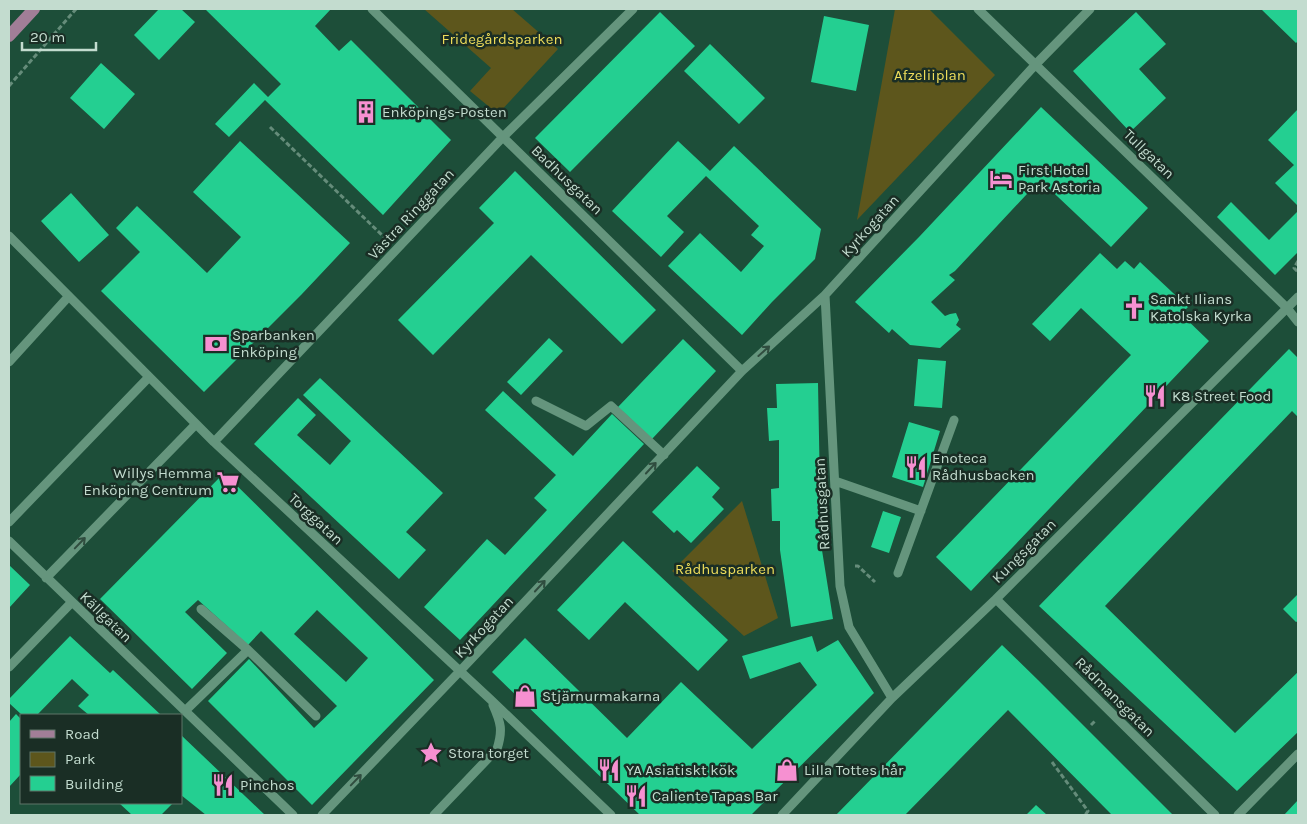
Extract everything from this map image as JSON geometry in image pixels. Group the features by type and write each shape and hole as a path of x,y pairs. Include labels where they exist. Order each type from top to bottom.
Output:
{"main road":[{"path":"9,36 34,9"}],"street":[{"name":"Badhusgatan","path":"372,9 742,371"},
{"name":"Västra Ringgatan","path":"214,442 503,137 633,9"},
{"name":"Tullgatan","path":"978,9 1286,308 1298,322"},
{"name":"Kyrkogatan","path":"322,815 742,371 824,296 1036,64 1090,9"},
{"name":"Torggatan","path":"9,236 214,442 490,699 611,815"},
{"path":"9,362 69,296"},
{"name":"Rådhusgatan","path":"824,296 840,586 849,626 892,698"},
{"name":"Kungsgatan","path":"782,815 892,698 996,599 1298,297"},
{"path":"9,522 149,377"},
{"path":"536,401 586,426 611,406 664,455"},
{"path":"898,574 954,420"},
{"path":"46,578 196,424"},
{"path":"835,481 921,511"},
{"name":"Källgatan","path":"9,542 293,815"},
{"name":"Rådmansgatan","path":"996,599 1215,815"},
{"path":"9,667 72,602"},
{"path":"201,609 248,650 316,716"},
{"path":"185,711 248,650"},
{"path":"434,815 497,749 502,734 498,716 490,699"},
{"path":"1238,815 1298,754"}],"path":[{"path":"9,86 76,9"},
{"path":"270,127 396,249"},
{"path":"1298,261 1294,268 1298,272"},
{"path":"858,566 875,582"},
{"path":"1052,762 1088,812 1084,815"}],"green space":[{"name":"Fridegårdsparken","path":"424,9 512,9 558,49 498,114 470,91 491,68"},
{"name":"Afzeliiplan","path":"895,9 929,9 995,75 857,220"},
{"name":"Rådhusparken","path":"742,501 778,618 744,636 672,571"}],"building":[{"path":"159,9 181,9 195,22 159,60 134,35"},
{"name":"Enköpings-Posten","path":"205,9 331,9 315,26 339,51 351,40 451,140 383,215 265,100 229,137 215,124 254,83 268,97 281,84"},
{"path":"1261,9 1298,9 1298,41 1296,43"},
{"path":"660,12 695,46 570,172 535,138"},
{"path":"1136,12 1166,44 1139,69 1166,98 1130,132 1073,71"},
{"path":"824,16 869,25 856,91 811,82"},
{"path":"710,44 765,98 739,124 684,71"},
{"path":"101,63 135,94 104,129 70,98"},
{"path":"1041,107 1148,208 1111,247 1040,180 955,271 949,275 955,280 931,302 945,316 956,313 959,320 956,325 961,329 940,348 910,345 892,329 889,333 855,302"},
{"path":"1298,109 1298,206 1275,183 1294,165 1268,140"},
{"path":"240,141 350,243 204,392 101,291 140,252 116,228 137,206 207,273 241,237 193,192"},
{"path":"678,141 710,171 734,146 821,229 815,259 742,335 668,266 700,233 741,272 764,246 751,235 759,226 706,176 667,216 684,232 661,257 612,211"},
{"path":"515,171 656,310 622,344 531,255 433,355 398,320 494,223 479,208"},
{"path":"71,193 109,235 79,262 41,221"},
{"path":"1231,202 1269,240 1298,211 1298,252 1275,275 1217,217"},
{"path":"1100,253 1117,269 1125,261 1134,269 1140,262 1188,307 1181,314 1209,341 971,591 936,557 1131,355 1081,308 1050,341 1032,324"},
{"path":"549,338 563,351 521,395 507,382"},
{"path":"683,339 716,371 652,439 618,407"},
{"path":"1289,349 1298,358 1298,417 1292,411 1105,606 1235,733 1298,672 1298,732 1237,791 1039,606"},
{"path":"918,359 946,361 942,408 914,406"},
{"path":"320,378 443,493 406,532 426,550 399,579 254,444 298,398 316,415 297,435 330,465 351,441 303,395"},
{"path":"818,383 821,544 833,619 791,627 780,550 780,521 772,521 771,489 779,488 779,440 769,441 767,408 777,408 776,384"},
{"path":"503,391 573,456 612,414 644,444 460,640 424,607 487,539 505,555 547,510 534,498 556,475 485,410"},
{"path":"909,422 940,431 923,487 892,477"},
{"path":"697,466 720,488 712,497 724,509 691,543 677,530 674,533 652,512"},
{"path":"224,473 434,680 312,805 208,701 249,659 314,728 337,706 261,631 248,645 198,600 185,612 227,653 192,689 100,599","holes":["317,610 368,658 346,682 294,634"]},
{"path":"883,511 901,517 889,553 871,547"},
{"path":"623,541 728,640 698,671 625,602 589,640 557,610"},
{"path":"9,565 30,585 9,608"},
{"path":"1298,594 1298,621 1296,622 1283,609"},
{"path":"70,636 110,673 113,670 160,714 88,714 78,706 89,695 72,679 38,714 21,714 9,703 9,699"},
{"path":"812,636 817,652 838,640 874,693 751,815 640,815 492,672 525,638 627,738 681,682 752,749 817,685 800,662 750,679 742,656"},
{"path":"1002,645 1173,815 1112,815 1008,710 905,815 836,815"},
{"path":"16,714 20,718 20,775 9,787 9,722"},
{"path":"182,736 265,815 206,815 182,796"},
{"path":"1298,800 1298,815 1284,815"},
{"path":"120,804 172,804 161,815 132,815"},
{"path":"1036,805 1047,815 1026,815"}],"place":[{"name":"Enköpings-Posten","path":"366,112"},
{"name":"First Hotel Park Astoria","path":"1001,179"},
{"name":"Sankt Ilians Katolska Kyrka","path":"1134,308"},
{"name":"Sparbanken Enköping","path":"216,344"},
{"name":"K8 Street Food","path":"1155,396"},
{"name":"Enoteca Rådhusbacken","path":"916,467"},
{"name":"Willys Hemma Enköping Centrum","path":"228,482"},
{"name":"Stjärnurmakarna","path":"525,696"},
{"name":"Stora torget","path":"431,753"},
{"name":"YA Asiatiskt kök","path":"609,770"},
{"name":"Lilla Tottes hår","path":"787,770"},
{"name":"Pinchos","path":"223,785"},
{"name":"Caliente Tapas Bar","path":"636,796"}]}
